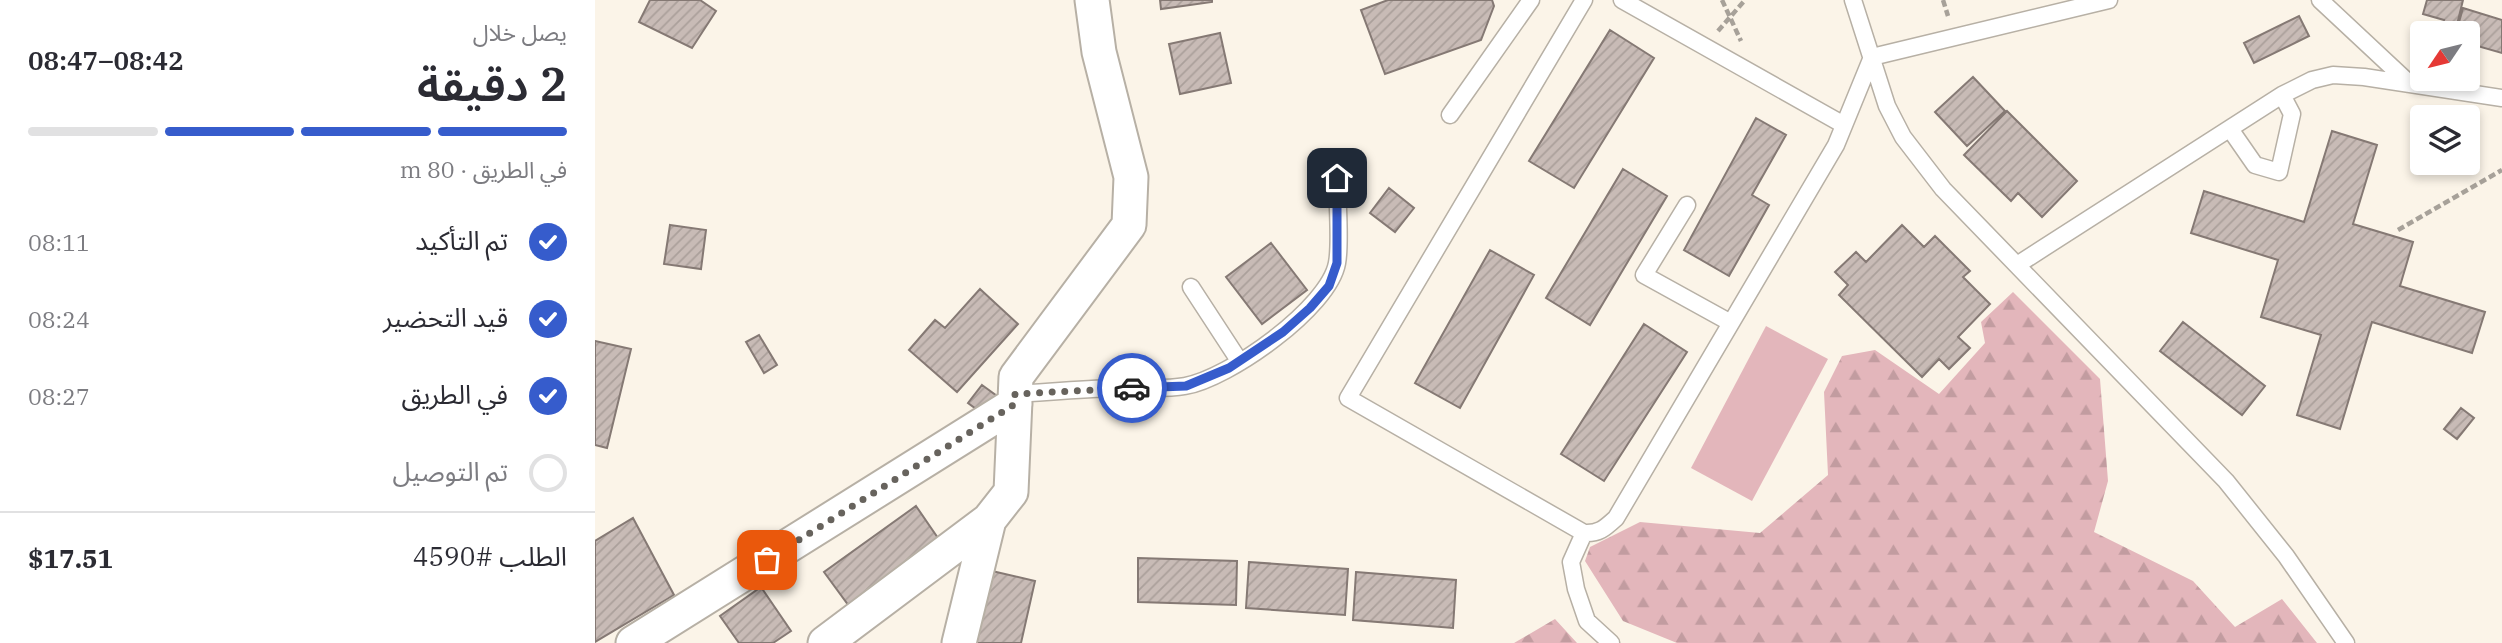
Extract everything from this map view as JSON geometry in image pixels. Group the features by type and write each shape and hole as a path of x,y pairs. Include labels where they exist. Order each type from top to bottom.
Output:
{"street":[{"path":"825,643 989,520 1011,492 1016,377 1129,225 1131,177 1099,52 1092,0"},
{"path":"633,643 1015,399"},
{"path":"958,643 989,520"}],"lane":[{"path":"1450,115 1531,0"},
{"path":"1584,0 1348,398 1584,533 1595,534 1616,518 1836,145 1872,57"},
{"path":"1622,0 1844,125"},
{"path":"1853,0 1887,106 1903,137 1943,189 2227,481 2285,556 2346,643"},
{"path":"1872,57 2109,0"},
{"path":"2320,0 2410,84"},
{"path":"2017,265 2282,95 2312,80 2333,75 2364,76 2410,84"},
{"path":"2456,91 2502,98"},
{"path":"2230,129 2255,166 2279,172 2292,114 2282,95"},
{"path":"1015,399 1102,388 1186,386 1240,362 1283,332 1310,308 1329,286 1337,263 1337,178"},
{"path":"1687,205 1644,275 1731,323"},
{"path":"1191,287 1240,362"},
{"path":"1584,533 1571,562 1576,589 1587,621 1611,643"}],"path":[{"path":"1722,0 1758,76"},
{"path":"1705,46 1745,0"},
{"path":"2398,230 2502,170"}],"green space":[{"path":"2013,292 2100,379 2108,481 2094,532 2193,581 2235,627 2282,599 2317,643 1677,643 1623,621 1585,561 1590,547 1640,522 1760,533 1828,475 1824,392 1842,356 1875,350 1939,394 1985,343 1981,322"},
{"path":"1766,326 1828,359 1752,501 1691,468"},
{"path":"1555,619 1577,643 1514,643"}],"building":[{"path":"650,0 700,0 716,11 692,48 639,22"},
{"path":"1160,0 1212,0 1212,2 1161,9"},
{"path":"1388,0 1492,0 1494,6 1481,40 1385,74 1361,10"},
{"path":"2427,0 2463,0 2458,21 2444,21 2423,14"},
{"path":"2463,8 2502,20 2502,53 2480,47 2480,21 2459,21"},
{"path":"2299,16 2309,36 2254,63 2244,43"},
{"path":"1610,30 1654,58 1574,188 1529,161"},
{"path":"1220,33 1231,83 1180,94 1169,44"},
{"path":"1973,77 2005,111 1967,146 1935,112"},
{"path":"2007,111 2077,181 2042,217 2018,193 2011,201 1964,155"},
{"path":"1756,118 1786,135 1752,195 1769,205 1729,276 1684,250"},
{"path":"2332,131 2377,145 2353,224 2413,242 2400,286 2485,312 2472,353 2372,322 2340,429 2297,415 2321,335 2261,317 2278,260 2191,233 2204,191 2304,222"},
{"path":"1623,169 1667,196 1590,325 1546,298"},
{"path":"1389,188 1414,208 1395,232 1370,213"},
{"path":"670,225 706,230 701,269 664,264"},
{"path":"1902,225 1924,247 1935,236 1970,271 1963,277 1990,304 1958,337 1970,348 1949,369 1939,359 1922,377 1839,295 1848,285 1835,272 1856,252 1866,262"},
{"path":"1271,243 1307,290 1262,324 1226,277"},
{"path":"1490,250 1534,275 1460,408 1415,383"},
{"path":"980,289 1018,324 957,392 909,350 935,320 945,328"},
{"path":"2183,322 2265,386 2242,415 2160,351"},
{"path":"1644,324 1687,352 1604,481 1561,454"},
{"path":"759,335 777,365 764,373 746,342"},
{"path":"595,341 631,349 607,448 595,445"},
{"path":"982,385 997,396 983,414 968,403"},
{"path":"2461,408 2474,418 2457,439 2444,429"},
{"path":"916,506 940,541 849,606 824,572"},
{"path":"633,518 674,595 595,642 595,541"},
{"path":"1138,558 1237,561 1236,605 1138,602"},
{"path":"1249,562 1348,569 1345,615 1246,608"},
{"path":"992,571 1035,581 1021,643 975,643"},
{"path":"1356,572 1456,580 1453,628 1353,620"},
{"path":"761,587 791,631 773,643 739,643 720,616"}],"way so far":[{"path":"767,560 1015,404 1015,394 1132,388"}],"route":[{"path":"1132,388 1186,386 1229,368 1283,332 1310,308 1329,286 1337,263 1337,178"}]}
